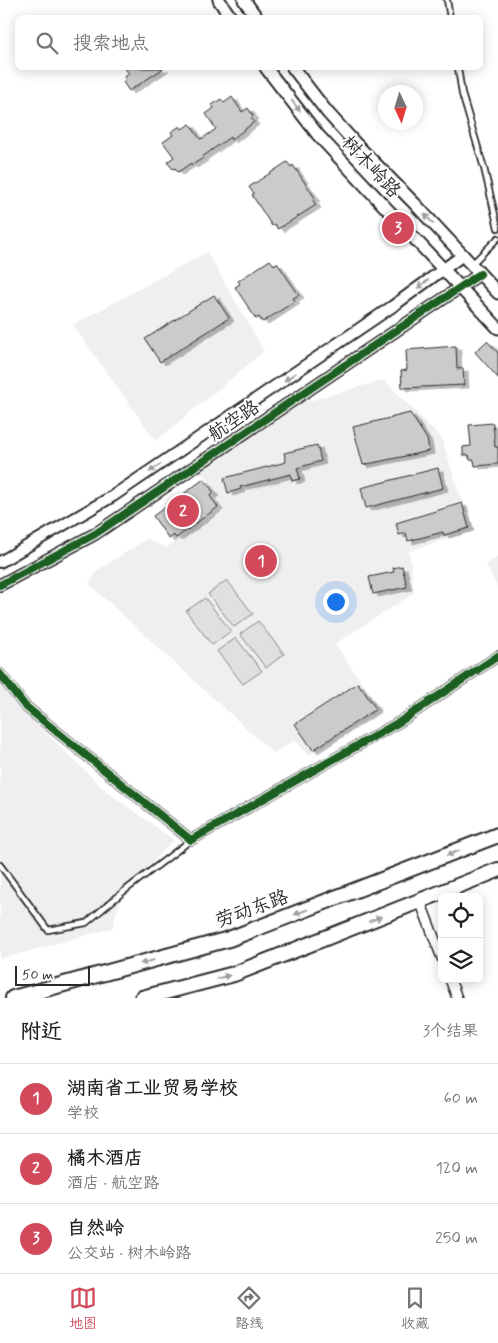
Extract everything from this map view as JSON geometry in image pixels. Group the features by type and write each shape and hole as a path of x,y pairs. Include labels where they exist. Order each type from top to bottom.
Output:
{"main road":[{"path":"219,0 229,15"},
{"path":"244,0 254,15"},
{"name":"树木岭路","path":"268,70 318,135 498,328"},
{"name":"树木岭路","path":"295,70 341,128 498,293"},
{"name":"劳动东路","path":"13,998 229,939 498,835"},
{"path":"142,998 234,974 498,870"}],"street":[{"name":"航空路","path":"0,562 129,485 354,334 462,256"},
{"name":"航空路","path":"0,585 96,534 480,274"},
{"path":"0,674 25,706 191,840 401,721 498,656"},
{"path":"420,901 438,948"},
{"path":"451,983 457,998"}],"lane":[{"path":"448,0 450,15"},
{"path":"458,70 462,94 484,168 498,228"},
{"path":"471,265 498,238"},
{"path":"0,865 48,930 86,923 191,840"}],"shaded area":[{"path":"207,252 264,351 156,441 73,325"},
{"path":"384,380 442,439 457,486 475,530 409,551 414,593 335,644 381,710 308,756 295,740 273,753 89,584 98,570 147,539 166,548 222,509 214,496 216,491 205,476 198,473 298,404"},
{"path":"498,556 498,588 486,565"},
{"path":"227,580 253,614 234,627 208,594"},
{"path":"205,598 231,631 212,645 186,611"},
{"path":"258,621 284,654 266,668 240,634"},
{"path":"236,638 262,671 243,684 217,651"},
{"path":"0,684 22,710 107,792 174,840 123,892 112,928 0,959"}],"building":[{"path":"126,70 161,70 129,91 123,82 126,80 124,77 129,74"},
{"path":"232,97 242,112 248,108 254,122 231,140 230,137 192,165 191,163 178,172 175,168 173,169 167,162 174,157 163,142 173,135 171,132 180,126 182,129 190,124 200,139 203,138 216,129 206,114 214,108 212,105 221,99 224,103"},
{"path":"287,162 291,167 293,165 315,198 312,199 316,205 278,229 275,224 272,226 249,187"},
{"path":"270,260 274,265 277,263 299,295 293,298 295,301 263,322 259,317 256,319 235,287 240,284 238,281"},
{"path":"214,295 229,318 160,362 145,339"},
{"path":"487,341 498,353 498,378 475,352"},
{"path":"456,346 457,369 463,368 464,385 402,388 401,371 407,370 406,350"},
{"path":"410,413 427,439 429,451 363,465 353,427"},
{"path":"493,423 495,447 498,447 498,464 475,466 474,460 470,460 469,455 463,455 463,447 471,446 469,425"},
{"path":"317,445 321,461 297,468 300,479 292,481 291,474 240,487 241,489 228,493 224,478 286,462 284,453"},
{"path":"438,468 443,488 366,508 361,488"},
{"path":"204,479 214,493 210,496 218,507 176,538 174,535 169,539 153,516"},
{"path":"462,503 469,528 444,535 443,532 408,541 406,533 399,535 396,523"},
{"path":"402,566 407,587 373,594 369,577 394,572 393,568"},
{"path":"358,683 376,709 313,750 295,724"}],"cycle path":[{"path":"0,585 95,534 480,274"},
{"path":"0,674 25,706 191,840 401,721 498,656"}],"place":[{"name":"自然岭","path":"398,228"},
{"name":"橘木酒店","path":"183,511"},
{"name":"湖南省工业贸易学校","path":"261,561"}]}
